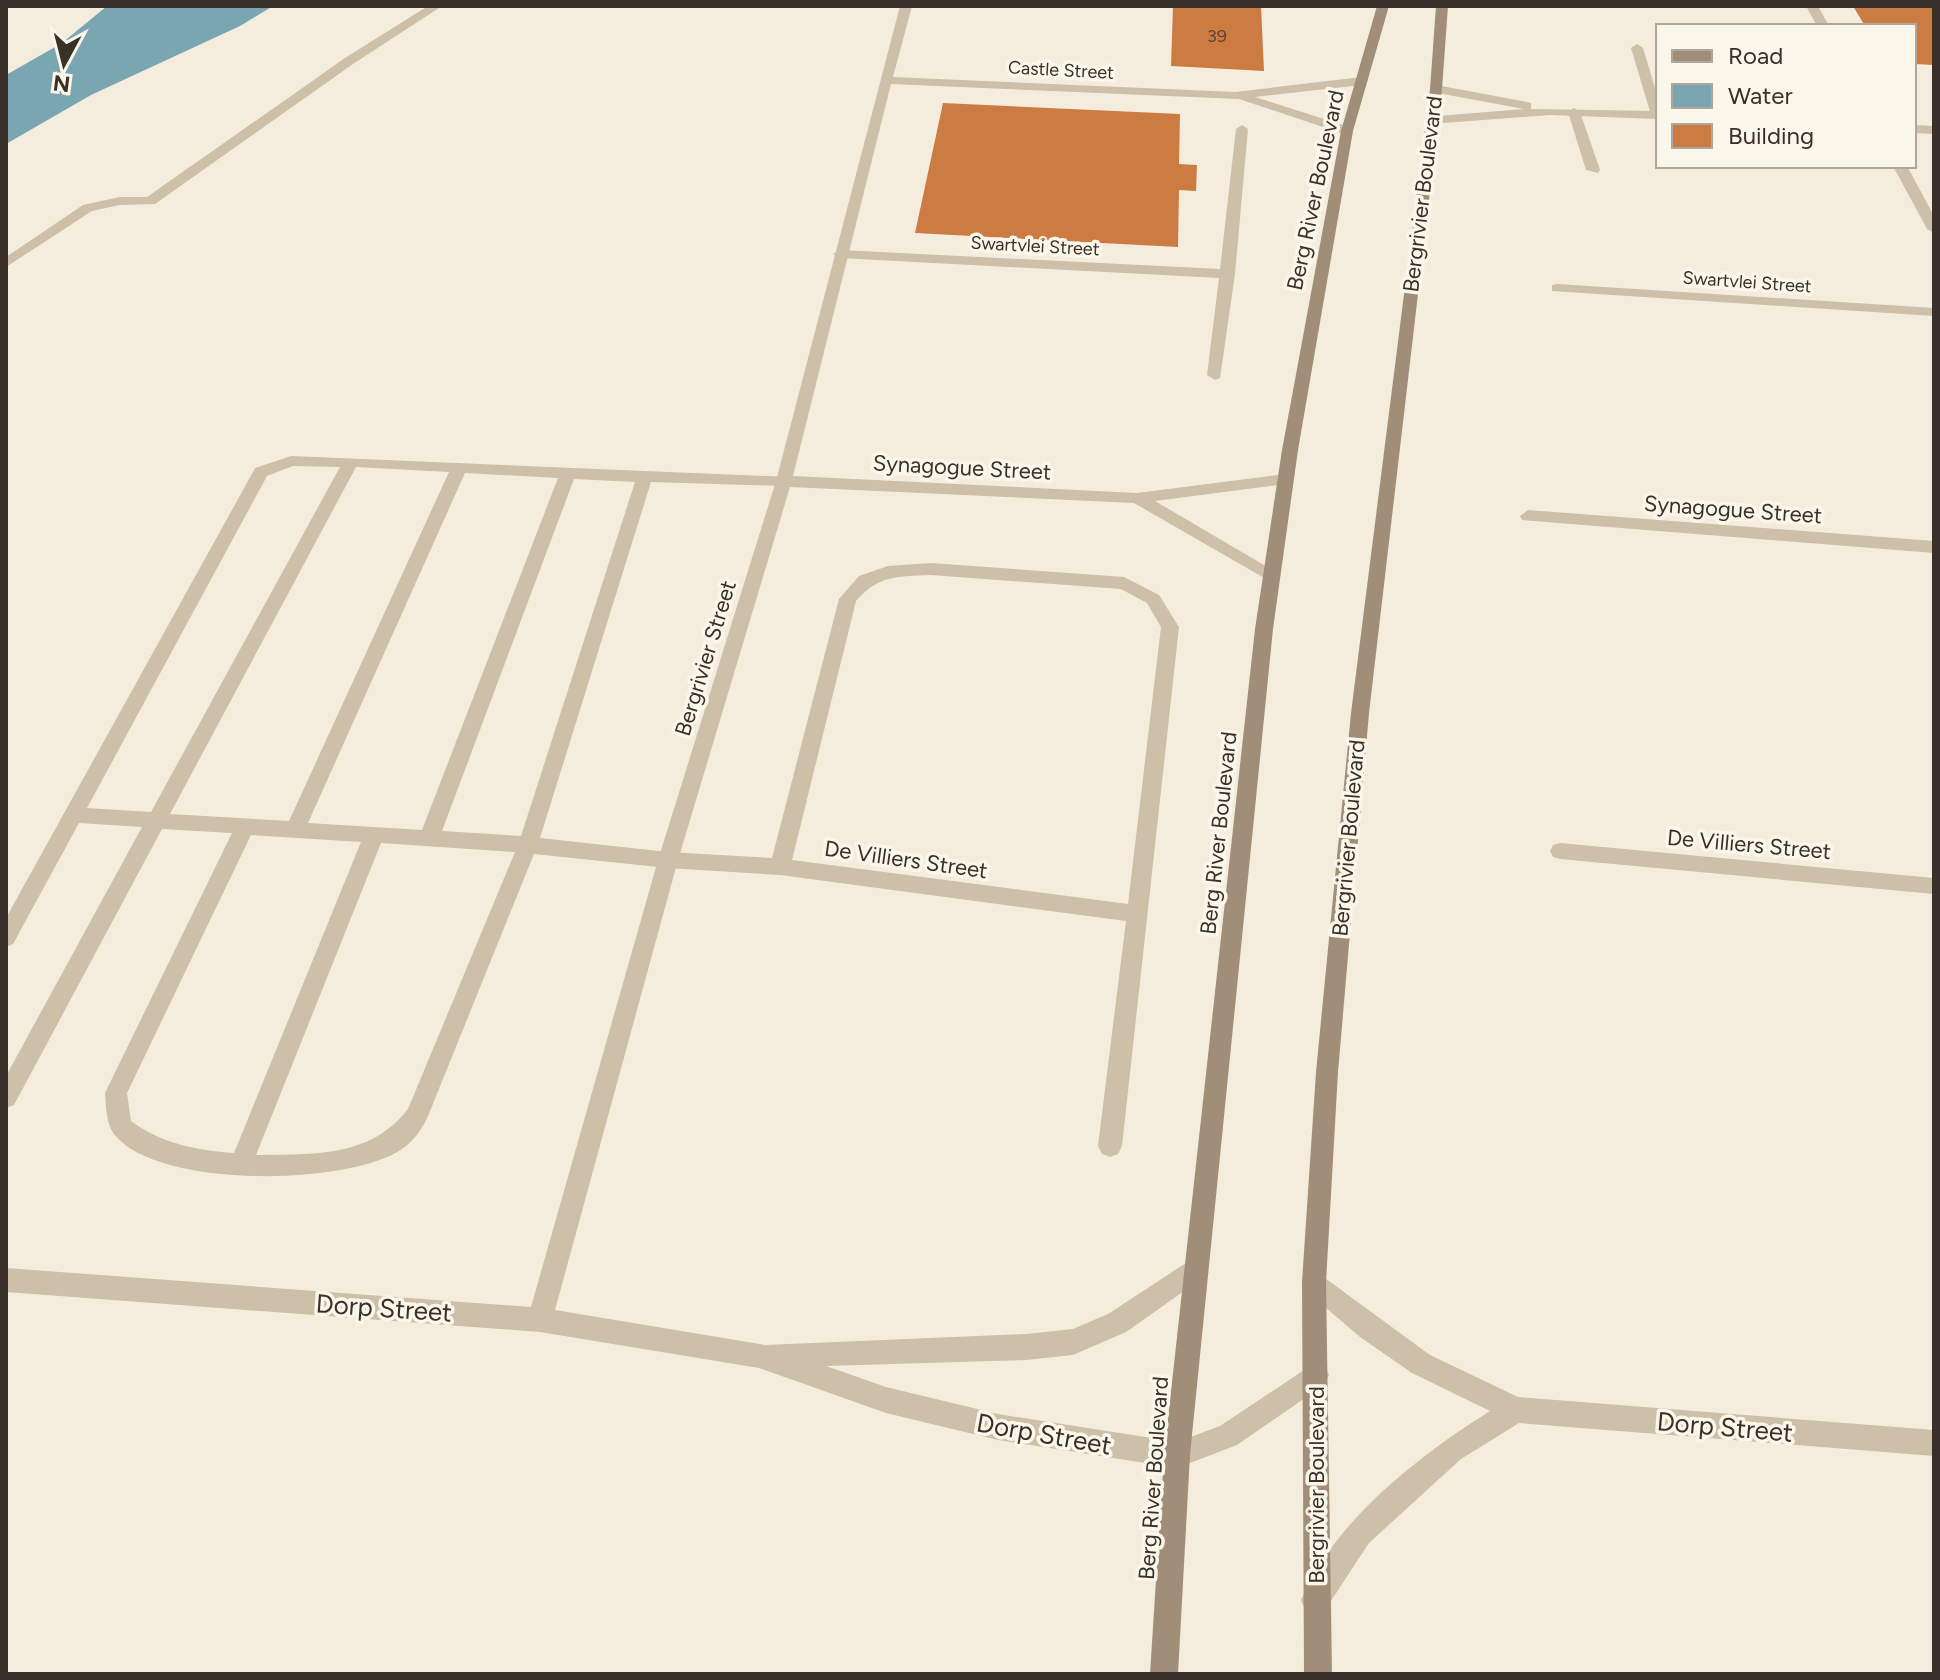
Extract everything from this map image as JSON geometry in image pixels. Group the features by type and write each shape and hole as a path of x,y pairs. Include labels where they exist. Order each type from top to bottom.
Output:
{"street":[{"path":"6,263 88,208 120,201 150,201 349,61 436,6"},
{"name":"Bergrivier Street","path":"540,1320 668,860 784,481 906,6"},
{"name":"Berg River Boulevard","path":"1164,1674 1177,1455 1262,644 1286,479 1347,131 1383,6"},
{"name":"Bergrivier Boulevard","path":"1318,1674 1314,1282 1327,1072 1360,713 1436,89 1442,6"},
{"path":"1812,6 1822,24"},
{"path":"1637,48 1656,109"},
{"name":"Castle Street","path":"885,80 1235,96 1362,81"},
{"path":"1436,89 1550,111"},
{"name":"Castle Street","path":"1235,96 1347,131"},
{"path":"1430,120 1550,111 1656,115"},
{"path":"1574,112 1593,170"},
{"path":"1215,375 1242,129"},
{"path":"1901,168 1934,229"},
{"name":"Swartvlei Street","path":"840,254 1228,274"},
{"name":"Swartvlei Street","path":"1557,288 1934,312"},
{"name":"Synagogue Street","path":"6,938 261,472 272,465 291,461 351,462 1137,498 1286,479"},
{"path":"6,1098 351,462"},
{"path":"295,830 460,467"},
{"path":"429,839 568,473"},
{"path":"245,827 116,1093 121,1126 140,1143 186,1157 302,1167 352,1159 392,1143 417,1116 528,845 645,477"},
{"name":"Synagogue Street","path":"1137,498 1272,575"},
{"name":"Synagogue Street","path":"1528,516 1934,547"},
{"path":"780,867 848,599 865,580 888,572 931,569 1124,583 1153,599 1170,627 1110,1146"},
{"name":"De Villiers Street","path":"72,815 528,845 668,860 780,867 1137,914"},
{"path":"241,1164 374,835"},
{"name":"De Villiers Street","path":"1560,851 1934,886"},
{"name":"Dorp Street","path":"759,1355 1026,1347 1073,1342 1117,1323 1195,1269"},
{"name":"Dorp Street","path":"6,1280 540,1320 759,1355 886,1400 970,1421 1092,1444 1177,1455 1228,1436 1316,1375"},
{"name":"Dorp Street","path":"1314,1282 1369,1328 1421,1364 1516,1410 1934,1443"},
{"path":"1315,1600 1359,1533 1452,1450 1516,1410"}],"water":[{"path":"107,6 273,6 240,26 91,95 6,144 6,75 62,43"}],"building":[{"path":"1173,6 1261,6 1264,71 1171,66"},
{"path":"1853,6 1934,6 1934,65 1916,64 1916,24 1864,24"},
{"path":"943,103 1180,114 1179,164 1197,165 1196,191 1179,190 1178,247 915,233"}]}
